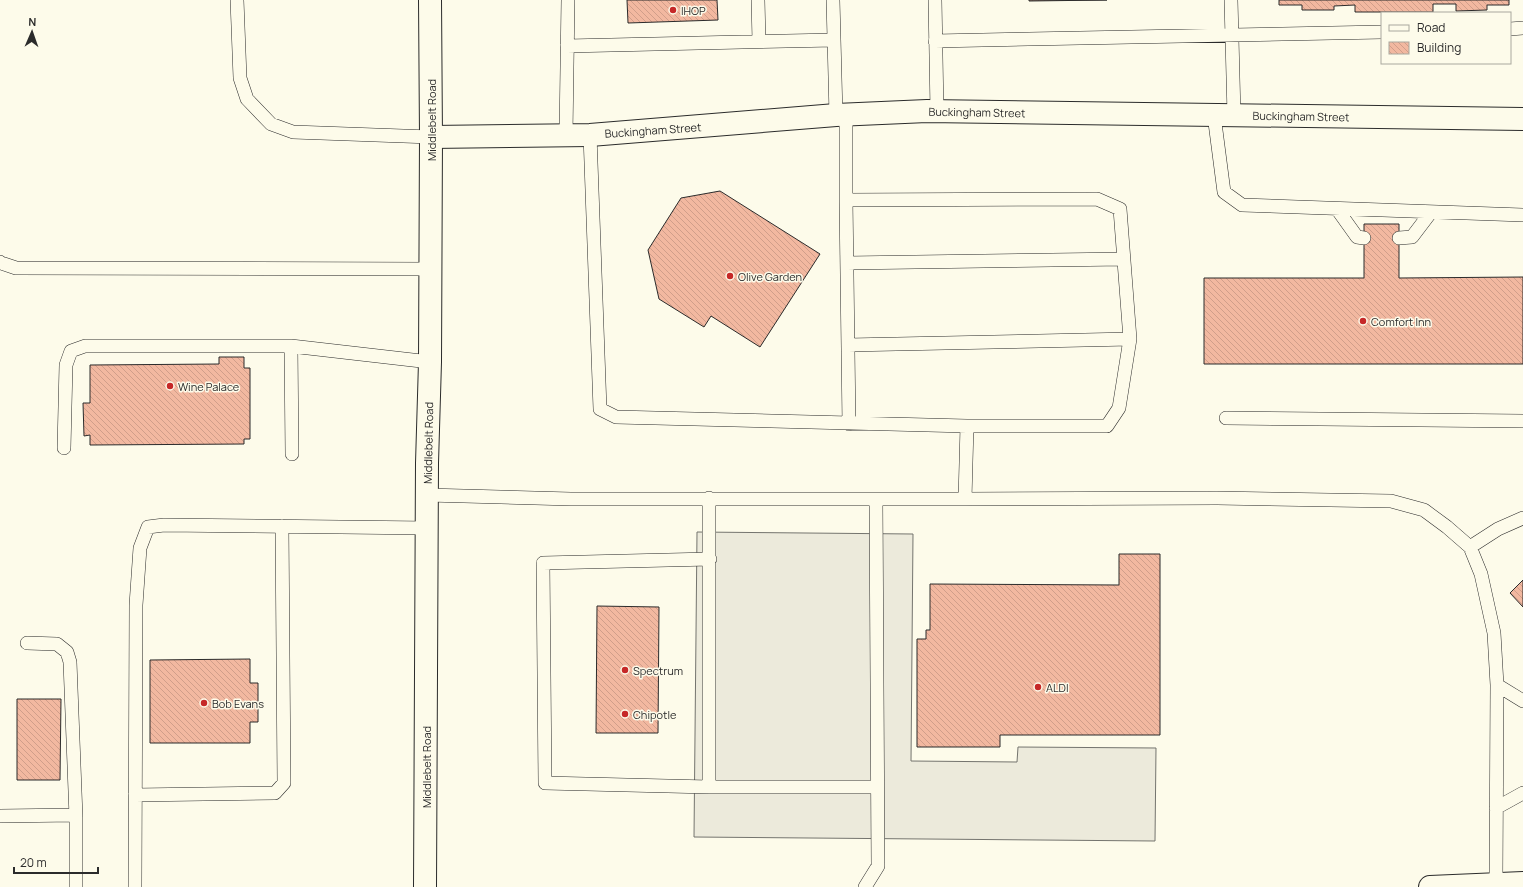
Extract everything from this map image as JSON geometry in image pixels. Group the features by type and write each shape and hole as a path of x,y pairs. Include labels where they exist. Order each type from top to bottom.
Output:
{"street":[{"name":"Middlebelt Road","path":"425,887 427,495 430,362 430,0"},
{"name":"Buckingham Street","path":"431,137 566,134 590,135 841,115 937,111 1523,119"},
{"path":"1430,887 1523,883"}],"lane":[{"path":"237,0 240,78 247,99 271,124 293,132 431,137"},
{"path":"566,134 568,0"},
{"path":"758,0 759,41"},
{"path":"833,0 834,40 841,115 846,200 849,424"},
{"path":"935,0 937,111"},
{"path":"1231,0 1232,35 1224,115 1224,192 1242,205 1523,215"},
{"path":"1511,29 1523,28"},
{"path":"936,42 1381,32"},
{"path":"568,46 834,40"},
{"path":"590,135 600,409 616,417 849,424 1108,426 1119,408 1130,339 1120,209 1097,199 846,200"},
{"path":"1338,209 1356,237 1364,238"},
{"path":"1399,238 1412,238 1431,212"},
{"path":"847,263 1124,259"},
{"path":"0,262 16,268 430,269"},
{"path":"848,345 1130,339"},
{"path":"64,448 66,365 71,351 85,346 291,346 430,362"},
{"path":"291,346 292,454"},
{"path":"1226,418 1523,421"},
{"path":"965,500 967,426"},
{"path":"427,495 571,499 709,498 965,500 1216,498 1392,501 1424,510 1470,547 1482,574 1494,634 1497,685 1496,883"},
{"path":"709,498 709,787"},
{"path":"865,887 878,866 876,499"},
{"path":"1470,547 1498,529 1523,518"},
{"path":"135,887 136,605 140,548 148,527 164,525 427,528"},
{"path":"135,795 275,793 284,783 282,526"},
{"path":"710,559 543,562 545,783 709,787 877,787"},
{"path":"27,643 57,644 67,652 70,662 76,887"},
{"path":"1497,685 1523,701"},
{"path":"1496,808 1523,793"},
{"path":"0,816 75,815"}],"shaded area":[{"path":"697,532 913,534 911,761 1017,762 1018,747 1156,748 1155,841 694,837"}],"building":[{"name":"IHOP","path":"627,0 717,0 718,20 628,23"},
{"path":"1029,0 1107,0 1029,1"},
{"path":"1279,0 1509,0 1509,5 1487,5 1487,10 1456,11 1456,4 1433,4 1433,12 1355,12 1355,5 1334,6 1334,10 1302,10 1302,5 1279,5"},
{"name":"Olive Garden","path":"720,191 820,254 760,347 711,316 704,327 659,299 648,250 681,198"},
{"name":"Comfort Inn","path":"1364,224 1399,224 1399,278 1523,277 1523,364 1204,364 1204,278 1364,278"},
{"name":"Wine Palace","path":"219,357 244,357 244,368 250,368 250,439 244,439 244,444 90,445 90,435 84,436 83,403 90,403 90,365 219,364"},
{"name":"ALDI","path":"1119,554 1160,554 1160,735 1000,735 1000,747 917,747 917,639 926,639 926,630 930,630 930,584 1119,585"},
{"path":"1523,580 1523,607 1510,593"},
{"path":"597,606 659,607 658,733 596,733"},
{"name":"Bob Evans","path":"250,659 250,683 258,683 258,722 250,722 250,743 150,743 150,660"},
{"path":"17,699 61,699 60,780 17,780"}],"place":[{"name":"IHOP","path":"673,10"},
{"name":"Olive Garden","path":"730,276"},
{"name":"Comfort Inn","path":"1363,321"},
{"name":"Wine Palace","path":"170,386"},
{"name":"Spectrum","path":"625,670"},
{"name":"ALDI","path":"1038,687"},
{"name":"Bob Evans","path":"204,703"},
{"name":"Chipotle","path":"625,714"}]}
